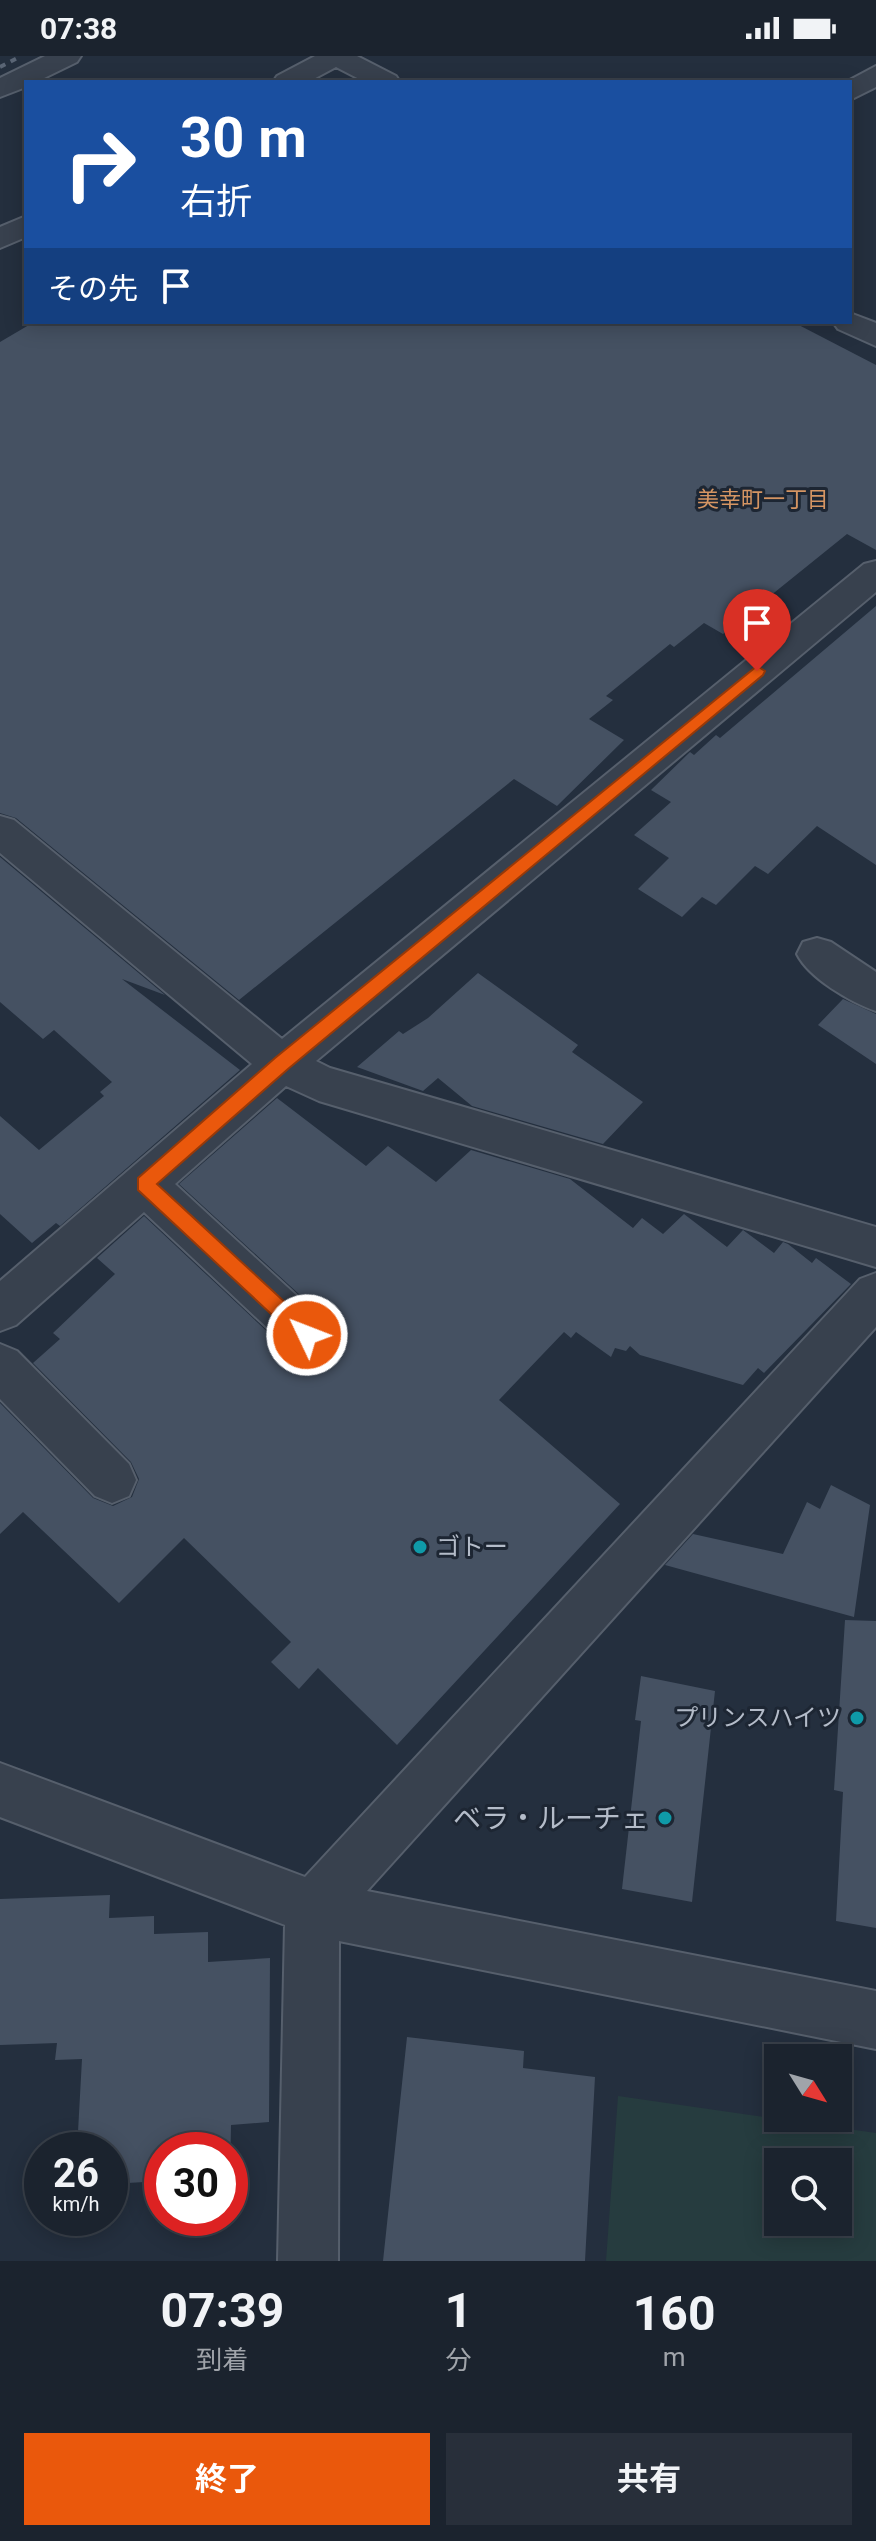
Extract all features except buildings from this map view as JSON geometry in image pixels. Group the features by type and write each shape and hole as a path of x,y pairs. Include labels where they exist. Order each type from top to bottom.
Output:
{"street":[{"path":"0,89 67,56"},
{"path":"291,80 335,56 382,80"},
{"path":"869,56 876,59"},
{"path":"852,91 876,74"},
{"path":"0,239 24,226"},
{"path":"852,324 876,336"},
{"path":"0,1310 282,1064 876,573"},
{"path":"0,831 282,1064 319,1083 876,1247"},
{"path":"817,954 876,994"},
{"path":"144,1184 307,1335"},
{"path":"308,2261 310,1956 314,1908 876,1294"},
{"path":"0,1366 112,1480"},
{"path":"0,1790 314,1908 876,2020"}],"green space":[{"path":"618,2096 764,2117 764,2132 852,2132 852,2130 876,2133 876,2261 606,2261"}],"railway":[{"path":"0,67 21,56"}],"place":[{"name":"ゴトー","path":"420,1547"},
{"name":"プリンスハイツ","path":"857,1718"},
{"name":"ベラ・ルーチェ","path":"665,1818"}],"district":[{"name":"美幸町一丁目","path":"763,499"}],"route":[{"path":"307,1335 144,1184 282,1064 757,671"}]}
